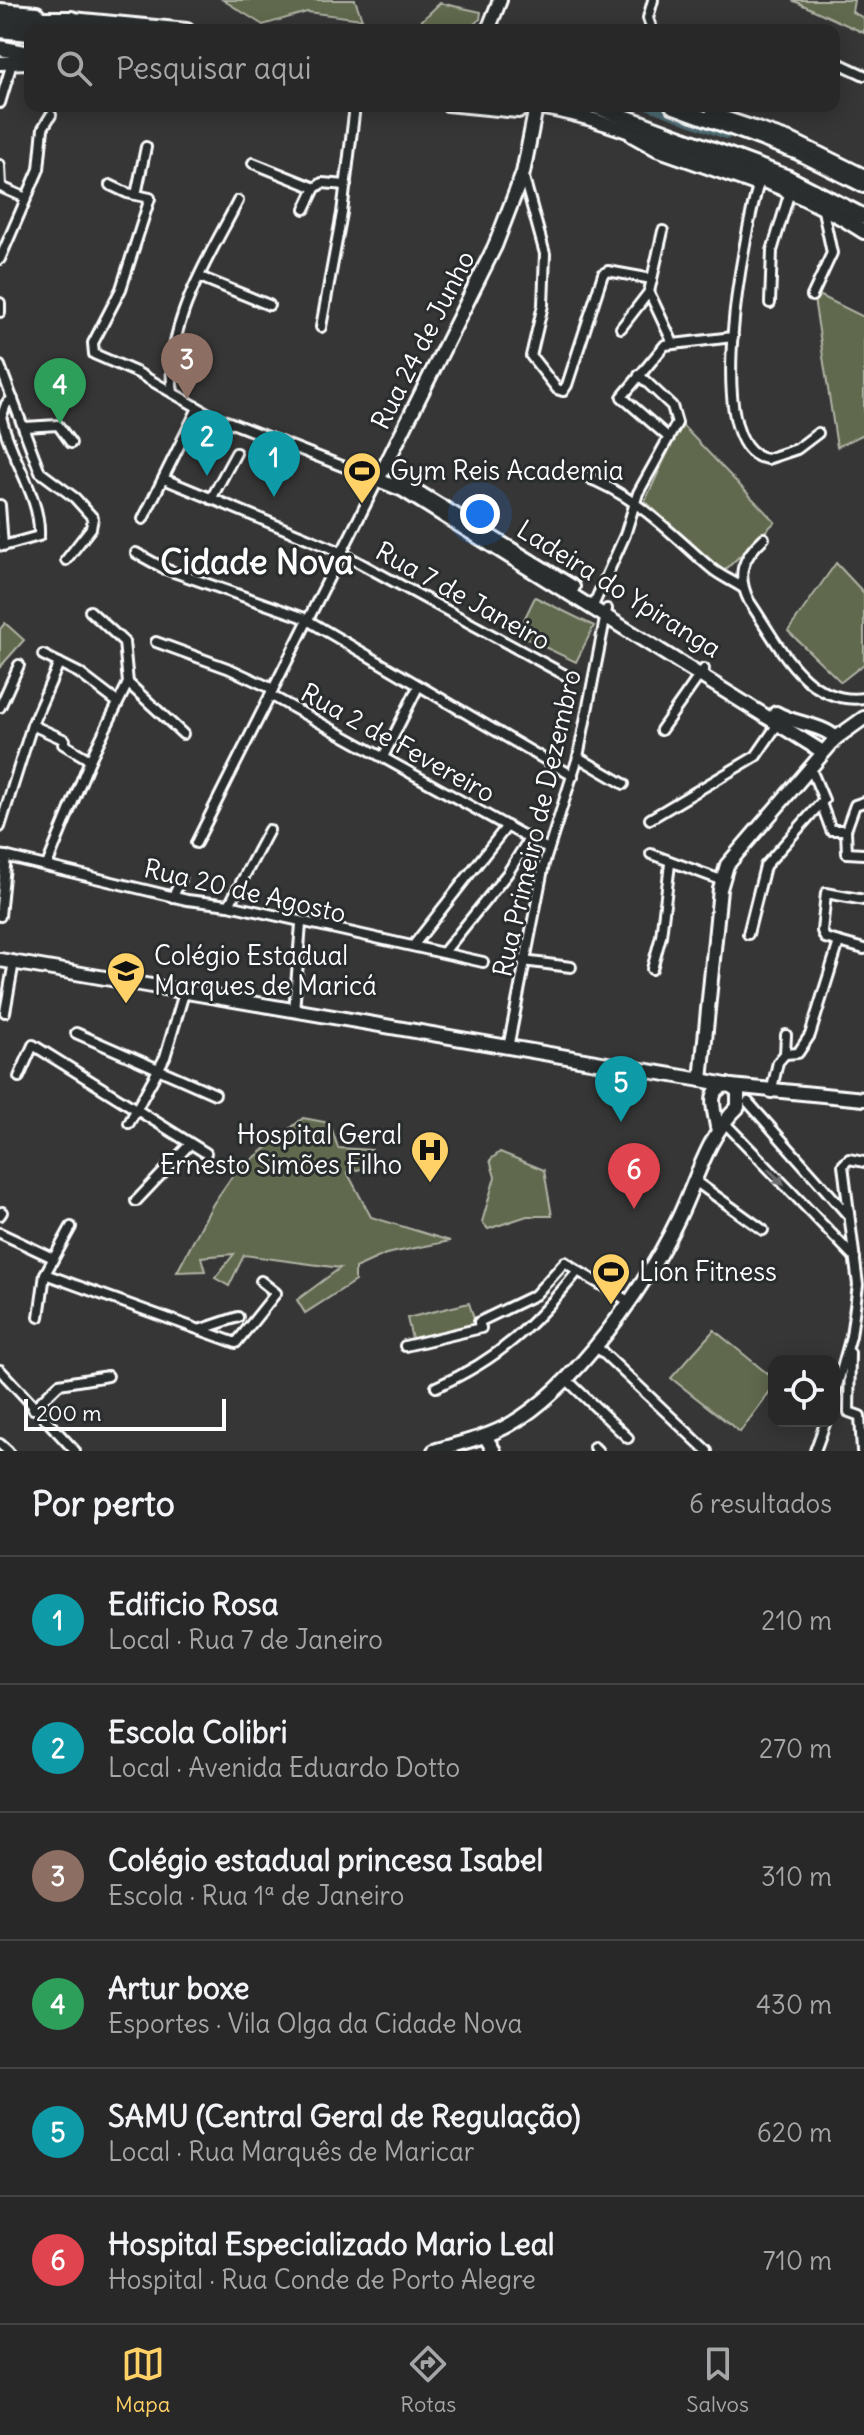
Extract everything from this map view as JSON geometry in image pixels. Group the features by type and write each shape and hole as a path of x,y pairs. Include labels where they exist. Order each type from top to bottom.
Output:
{"highway":[{"path":"0,19 72,19"},
{"path":"0,30 24,32"},
{"path":"0,39 24,41"},
{"path":"0,51 24,56"},
{"path":"612,112 816,185 864,217"},
{"path":"639,112 864,205"}],"main road":[{"path":"488,24 500,0"},
{"path":"0,10 124,24"},
{"name":"Rua 24 de Junho","path":"376,477 490,256 523,173 535,112"},
{"path":"556,112 613,126 759,183 790,191 864,232"},
{"path":"688,112 820,162 864,186"},
{"path":"704,112 793,141 864,176"},
{"name":"Ladeira do Ypiranga","path":"376,477 405,486 781,721 823,752"},
{"path":"820,729 864,718"},
{"path":"727,1118 712,1101 701,1080 721,880 732,857 823,752 836,738 864,718"},
{"name":"Ladeira do Ypiranga","path":"781,721 820,729 836,738"},
{"path":"0,960 729,1086 864,1098"},
{"path":"712,1101 717,1089 729,1086"},
{"path":"434,1451 485,1436 528,1413 565,1378 630,1302 651,1273 740,1094 729,1086"},
{"path":"727,1118 772,1089"},
{"path":"485,1436 494,1451"}],"street":[{"path":"650,24 648,18 653,0"},
{"path":"0,103 6,63"},
{"path":"840,64 864,75"},
{"path":"321,327 346,185 354,112"},
{"path":"0,259 39,169 43,128 51,115"},
{"path":"136,195 146,147"},
{"path":"253,163 315,188"},
{"path":"0,165 1,187 26,198"},
{"path":"523,173 545,254 543,305 531,356 541,373 563,391 603,274 608,271 652,279"},
{"path":"305,209 315,188 322,183 346,185"},
{"path":"759,183 738,273 733,337 737,426 749,452 762,459 774,459 797,449 818,433"},
{"path":"110,185 150,198 121,289 93,343 94,354 198,408 307,453 376,477"},
{"path":"770,303 772,251 790,191"},
{"path":"173,393 170,369 174,346 200,277 238,201"},
{"path":"812,296 832,253 822,206"},
{"path":"621,328 649,292 663,231"},
{"path":"200,277 269,305"},
{"path":"649,292 672,341"},
{"path":"0,304 0,312"},
{"path":"669,438 622,397 672,341 733,337"},
{"path":"1,369 40,472 75,498 93,518 91,528 66,560"},
{"path":"594,604 625,535 635,502 677,423 674,409 639,375"},
{"path":"0,505 2,546 35,539 39,532 37,512 1,421 4,408 13,399"},
{"path":"143,519 198,408"},
{"path":"25,427 58,425 71,443"},
{"path":"211,499 236,453"},
{"path":"583,476 613,488 635,502 714,570 743,588 812,687 832,697 864,698"},
{"name":"Rua 24 de Junho","path":"196,843 343,554 376,477"},
{"name":"Rua 7 de Janeiro","path":"164,479 343,554 567,676"},
{"path":"743,588 743,563 764,538"},
{"path":"136,553 165,569 240,593 307,621 573,776"},
{"path":"47,865 90,760 128,683 124,642 90,611"},
{"name":"Rua Primeiro de Dezembro","path":"508,1048 523,961 548,849 578,757 606,613"},
{"name":"Rua 2 de Fevereiro","path":"156,642 230,669 548,849"},
{"path":"43,655 117,702"},
{"path":"0,827 32,725 59,663"},
{"path":"0,707 19,665"},
{"path":"661,730 702,672"},
{"path":"128,683 183,734"},
{"path":"383,757 418,687"},
{"path":"650,819 756,756 781,721"},
{"path":"32,725 65,740 63,744 90,760"},
{"path":"578,757 624,784"},
{"path":"748,934 765,866 824,800 810,767"},
{"path":"864,802 855,804 846,830 847,853 864,854"},
{"path":"821,803 831,830 846,830"},
{"path":"413,946 507,826"},
{"path":"229,905 269,830"},
{"path":"444,952 507,874 529,839"},
{"path":"651,854 670,864 721,880"},
{"path":"0,916 3,856"},
{"name":"Rua 20 de Agosto","path":"3,856 173,897 229,905 301,924 483,962"},
{"path":"652,969 661,936 670,864"},
{"path":"173,897 181,879"},
{"path":"864,900 826,893 822,934 864,949"},
{"path":"294,1011 301,924"},
{"path":"785,1054 798,1053 810,1035 839,942"},
{"path":"523,961 571,967"},
{"path":"5,1012 14,962"},
{"path":"129,1123 160,1069 184,993"},
{"path":"76,1033 215,1094"},
{"path":"772,1089 778,1062 785,1054 786,1035"},
{"path":"19,1077 33,1045 206,1153"},
{"path":"748,1102 850,1216"},
{"path":"727,1118 856,1259"},
{"path":"136,1201 190,1144"},
{"path":"862,1451 860,1416 849,1412 851,1336 858,1285 843,1165 849,1159 864,1162"},
{"path":"695,1181 763,1230"},
{"path":"39,1317 45,1274 71,1227"},
{"path":"0,1233 53,1258"},
{"path":"405,1346 481,1328 479,1322 535,1295 565,1262 630,1302"},
{"path":"436,1387 485,1362 519,1338 578,1271"},
{"path":"45,1274 236,1343 276,1293 261,1281"},
{"path":"201,1330 238,1317"},
{"path":"840,1375 851,1336"},
{"path":"595,1345 707,1451"},
{"path":"0,1370 75,1451"},
{"path":"33,1409 59,1384 108,1376"},
{"path":"565,1378 628,1438"},
{"path":"815,1451 824,1427"},
{"path":"0,1444 8,1451"}],"green space":[{"path":"223,0 355,0 362,19 307,12 261,24"},
{"path":"792,0 854,0 852,12 864,18 864,33"},
{"path":"440,3 481,12 480,19 474,24 418,24"},
{"path":"813,292 864,317 864,434 837,447"},
{"path":"681,424 775,522 722,573 645,501"},
{"path":"836,563 864,593 864,664 841,682 788,631"},
{"path":"535,597 594,626 576,662 517,634"},
{"path":"5,623 24,640 0,667 0,629"},
{"path":"303,1118 330,1123 338,1148 372,1150 376,1166 347,1172 371,1217 450,1241 386,1254 355,1268 355,1281 305,1313 297,1300 340,1268 244,1255 229,1286 215,1278 234,1254 201,1257 205,1271 177,1272 213,1204 233,1175"},
{"path":"500,1152 544,1170 552,1216 527,1216 488,1229 482,1222 495,1177 490,1160"},
{"path":"469,1303 477,1328 413,1343 407,1318"},
{"path":"714,1330 768,1374 768,1394 740,1432 671,1378"}],"waterway":[{"path":"664,112 727,136"}],"place":[{"name":"Colégio estadual princesa Isabel","path":"187,399"},
{"name":"Artur boxe","path":"60,424"},
{"name":"Escola Colibri","path":"207,476"},
{"name":"Edificio Rosa","path":"274,497"},
{"name":"Gym Reis Academia","path":"362,505"},
{"name":"Colégio Estadual Marques de Maricá","path":"126,1005"},
{"name":"SAMU (Central Geral de Regulação)","path":"621,1122"},
{"name":"Hospital Geral Ernesto Simões Filho","path":"430,1184"},
{"name":"Hospital Especializado Mario Leal","path":"634,1209"},
{"name":"Lion Fitness","path":"611,1306"}],"district":[{"name":"Cidade Nova","path":"257,562"}]}
